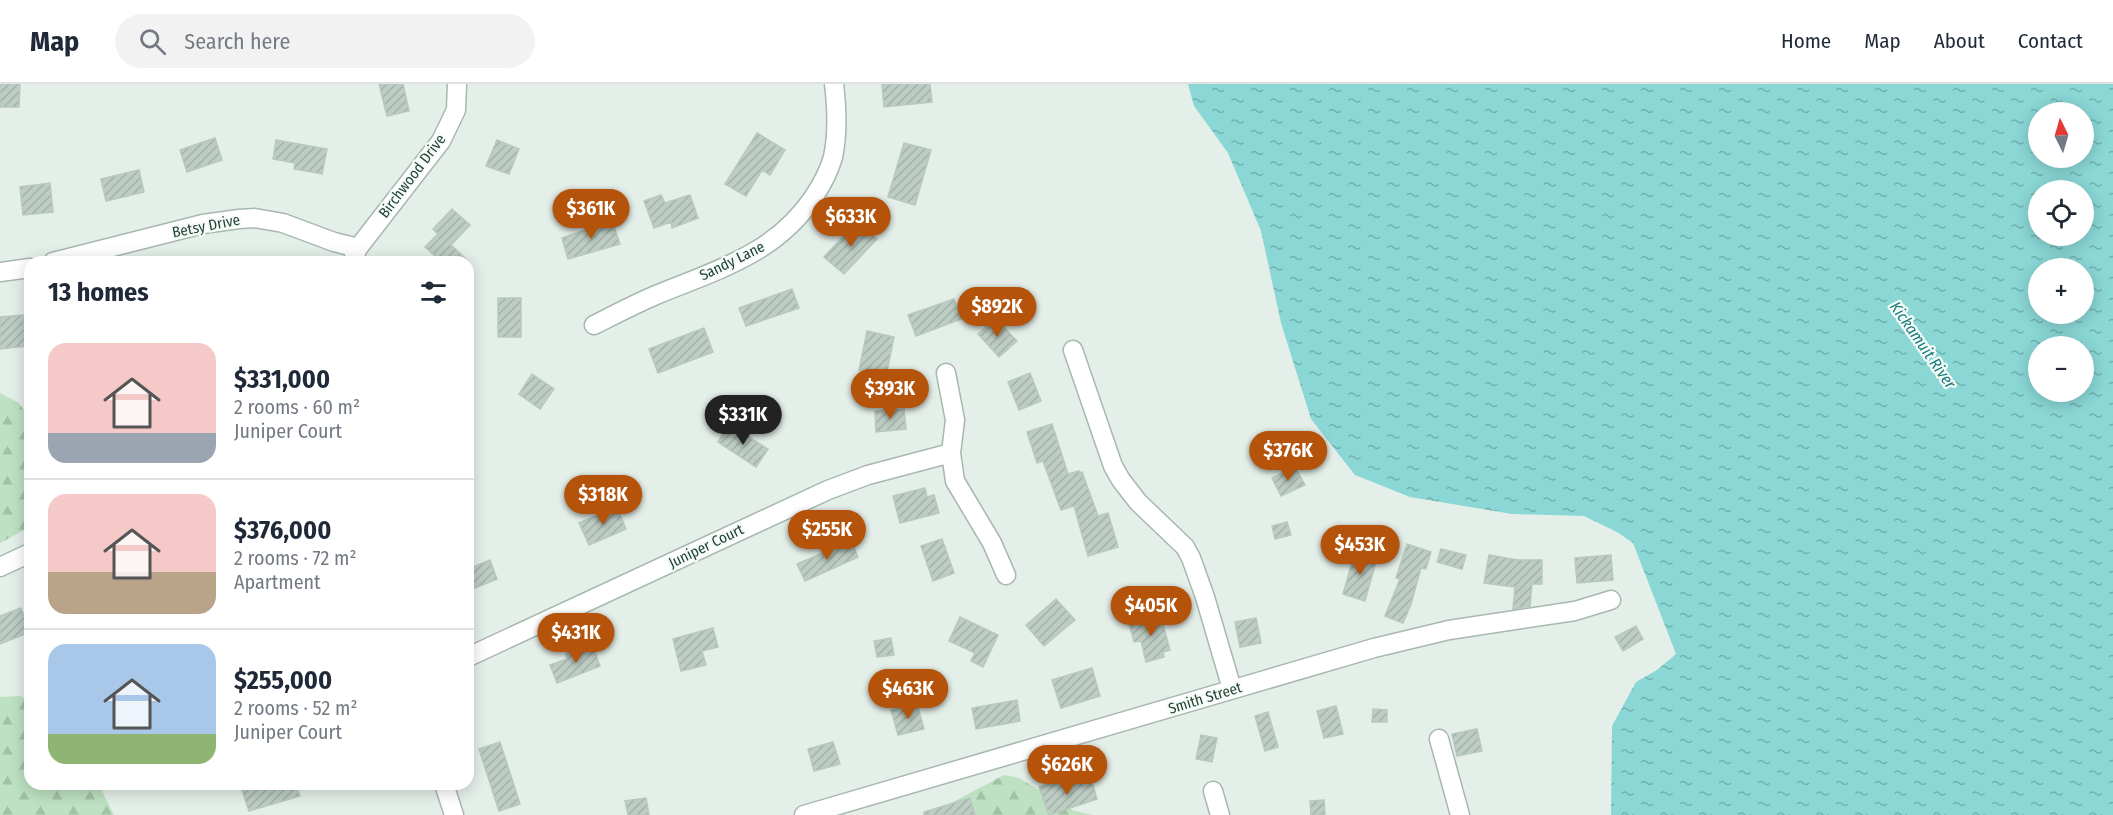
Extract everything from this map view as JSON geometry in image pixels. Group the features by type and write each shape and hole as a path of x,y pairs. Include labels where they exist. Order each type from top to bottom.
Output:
{"street":[{"name":"Birchwood Drive","path":"355,255 441,141 456,110 457,84"},
{"name":"Sandy Lane","path":"594,326 654,296 741,261 781,235 795,222 817,192 832,157 837,119 834,84"},
{"name":"Betsy Drive","path":"77,256 203,224 255,218 283,223 334,242 355,255"},
{"path":"0,272 24,269"},
{"path":"1073,350 1113,466 1138,502 1185,547 1191,558 1232,689"},
{"path":"945,373 955,420 951,453 955,482 992,543 1006,575"},
{"name":"Juniper Court","path":"474,654 828,490 868,475 951,453"},
{"path":"0,567 24,556"},
{"name":"Smith Street","path":"804,815 1232,689 1418,637 1449,630 1575,611 1611,600"},
{"path":"1438,739 1460,815"},
{"path":"446,790 454,815"},
{"path":"1213,791 1220,815"}],"green space":[{"path":"0,393 19,403 24,410 24,530 0,543"},
{"path":"21,696 24,698 24,790 102,790 114,815 0,815 0,697"},
{"path":"1004,775 1019,778 1074,811 1093,815 928,815"}],"water":[{"name":"Kickamuit River","path":"1188,84 2113,84 2113,815 1611,815 1612,726 1636,682 1657,670 1676,654 1633,543 1617,532 1584,516 1512,514 1410,497 1355,475 1311,419 1281,323 1261,231 1228,153 1194,106"}],"building":[{"path":"0,84 20,84 19,107 0,107"},
{"path":"379,84 403,84 409,111 387,116"},
{"path":"882,84 930,84 932,102 884,107"},
{"path":"757,133 785,150 770,175 762,170 746,196 725,184"},
{"path":"215,138 222,160 187,172 180,150"},
{"path":"276,140 327,149 322,174 294,169 295,163 273,159"},
{"path":"497,140 519,149 509,174 486,166"},
{"path":"904,143 931,150 915,205 888,197"},
{"path":"139,170 144,192 106,201 101,179"},
{"path":"50,183 53,212 23,215 20,187"},
{"path":"661,195 665,203 690,195 698,218 672,228 671,222 654,228 644,201"},
{"path":"452,209 470,225 451,245 463,256 435,256 425,247 438,234 433,229"},
{"path":"612,221 620,244 568,259 562,238"},
{"path":"857,221 877,239 844,274 824,257"},
{"path":"792,289 799,308 746,326 739,308"},
{"path":"498,298 521,298 521,337 498,337"},
{"path":"954,299 961,319 916,336 908,315"},
{"path":"23,315 24,346 0,349 0,317"},
{"path":"995,318 1017,341 999,357 978,334"},
{"path":"704,328 713,352 658,373 649,349"},
{"path":"867,331 894,337 886,376 859,370"},
{"path":"1030,373 1041,401 1019,410 1008,382"},
{"path":"532,374 554,389 540,409 519,394"},
{"path":"904,409 906,429 876,432 875,411"},
{"path":"1052,424 1068,474 1082,472 1098,516 1108,513 1118,547 1088,556 1074,506 1061,510 1043,461 1037,463 1027,432"},
{"path":"729,425 768,449 756,467 718,442"},
{"path":"1295,467 1305,485 1281,496 1272,478"},
{"path":"925,488 927,497 934,495 939,513 900,523 893,496"},
{"path":"617,507 626,529 589,545 579,523"},
{"path":"1287,522 1291,535 1275,539 1272,526"},
{"path":"942,539 954,573 933,581 921,546"},
{"path":"851,541 858,557 805,581 797,564"},
{"path":"1407,544 1431,552 1426,569 1421,568 1403,623 1385,616 1400,579 1396,578"},
{"path":"1441,549 1466,555 1462,569 1437,562"},
{"path":"1355,552 1377,558 1365,601 1343,594"},
{"path":"1489,555 1518,560 1542,560 1542,584 1532,584 1530,606 1513,609 1515,587 1484,583"},
{"path":"1611,555 1613,580 1577,583 1575,558"},
{"path":"490,560 497,579 474,589 474,567"},
{"path":"1056,599 1075,620 1044,646 1026,625"},
{"path":"21,608 24,616 24,634 0,644 0,616"},
{"path":"1160,614 1170,650 1163,652 1164,657 1146,662 1141,641 1134,642 1129,623"},
{"path":"960,617 998,635 983,667 971,661 975,653 949,641"},
{"path":"1256,618 1261,643 1240,647 1235,622"},
{"path":"1636,626 1643,639 1623,651 1615,637"},
{"path":"713,628 718,647 702,651 706,665 681,671 673,639"},
{"path":"891,638 894,655 877,657 874,641"},
{"path":"592,644 600,666 557,683 550,665 567,659 566,654"},
{"path":"1092,668 1100,696 1061,708 1052,680"},
{"path":"1017,700 1020,721 976,729 972,708"},
{"path":"917,704 924,729 898,735 891,710"},
{"path":"1336,706 1343,734 1324,738 1317,711"},
{"path":"1373,709 1387,710 1387,722 1372,722"},
{"path":"1268,712 1278,747 1265,751 1255,716"},
{"path":"1477,729 1482,751 1457,756 1452,734"},
{"path":"1201,735 1217,738 1212,762 1196,759"},
{"path":"500,742 520,804 499,811 479,749"},
{"path":"833,742 840,764 814,771 808,749"},
{"path":"1091,779 1097,799 1049,815 1039,787 1061,780 1064,788"},
{"path":"242,790 298,790 300,796 249,811"},
{"path":"646,798 649,815 628,815 625,801"},
{"path":"970,798 975,815 924,815 924,812"},
{"path":"1324,800 1325,815 1311,815 1310,801"}]}
